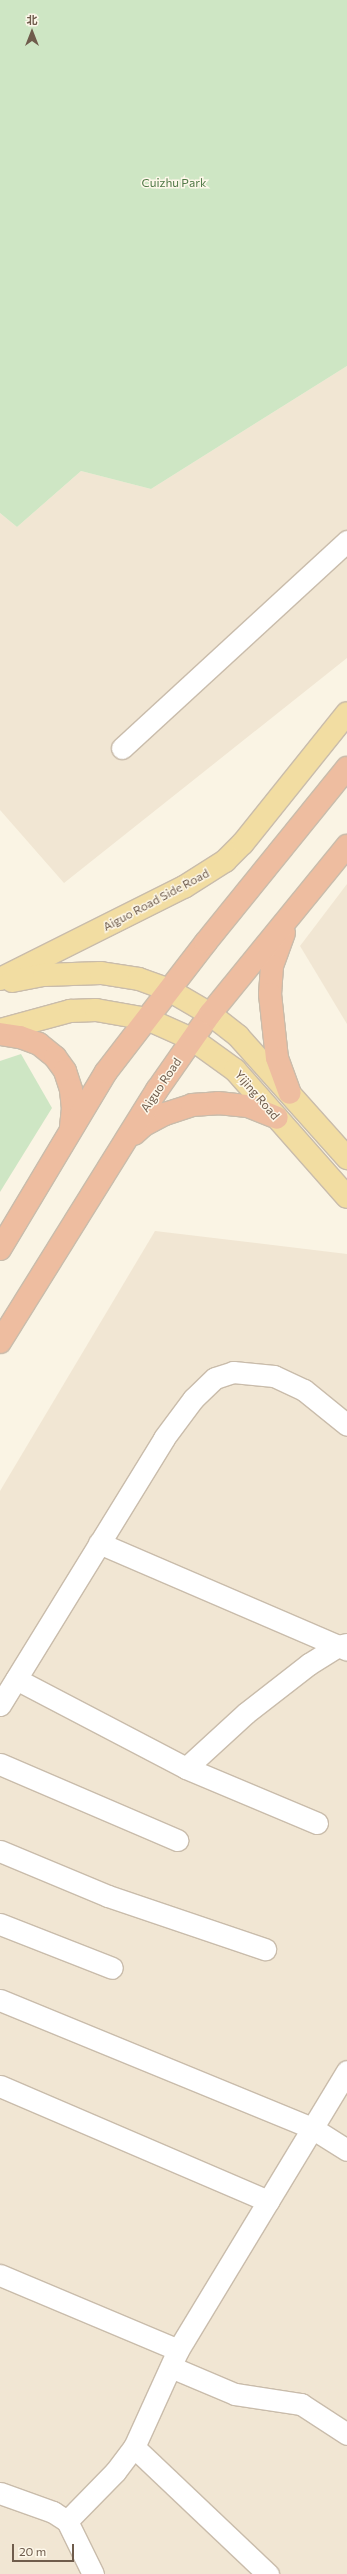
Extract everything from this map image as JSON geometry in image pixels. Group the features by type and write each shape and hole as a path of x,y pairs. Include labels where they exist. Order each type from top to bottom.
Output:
{"highway":[{"path":"0,1250 106,1072 169,990 347,768"},
{"name":"Aiguo Road","path":"0,1342 123,1145 192,1039 210,1014 347,846"},
{"path":"290,1093 277,1058 270,994 272,966 278,946 293,914"},
{"path":"0,1034 20,1037 39,1044 55,1057 65,1071 71,1090 73,1108 71,1131"},
{"path":"123,1145 144,1125 165,1114 192,1105 218,1103 248,1106 278,1118"}],"main road":[{"name":"Aiguo Road Side Road","path":"0,979 184,887 225,861 243,843 347,713"},
{"path":"0,984 44,975 101,973 139,979 169,990 210,1014 238,1036 347,1158"},
{"name":"Yijing Road","path":"0,1030 70,1011 96,1010 147,1019 192,1039 236,1070 347,1197"}],"street":[{"path":"122,748 347,541"},
{"path":"0,1705 164,1438 193,1399 215,1378 233,1372 274,1376 304,1390 347,1425"},
{"path":"99,1543 344,1647"},
{"path":"186,1768 246,1713 309,1664 344,1647"},
{"path":"16,1679 186,1768 317,1823"},
{"path":"0,1764 177,1840"},
{"path":"0,1851 108,1896 265,1949"},
{"path":"0,1924 112,1968"},
{"path":"0,2000 312,2128 347,2150"},
{"path":"67,2521 115,2472 134,2447 174,2358 347,2071"},
{"path":"0,2086 268,2201"},
{"path":"0,2275 174,2358 234,2394 301,2404 347,2434"},
{"path":"134,2447 268,2574"},
{"path":"0,2493 53,2512 67,2521 93,2574"}],"shaded area":[{"path":"347,366 347,658 64,883 0,810 0,513 17,527 81,471 151,489"},
{"path":"347,884 347,1024 300,946"},
{"path":"155,1231 347,1254 347,2574 0,2574 0,1491"}],"green space":[{"name":"Cuizhu Park","path":"0,0 347,0 347,366 151,489 81,471 17,527 0,513"},
{"path":"21,1054 52,1108 0,1192 0,1061"}]}
